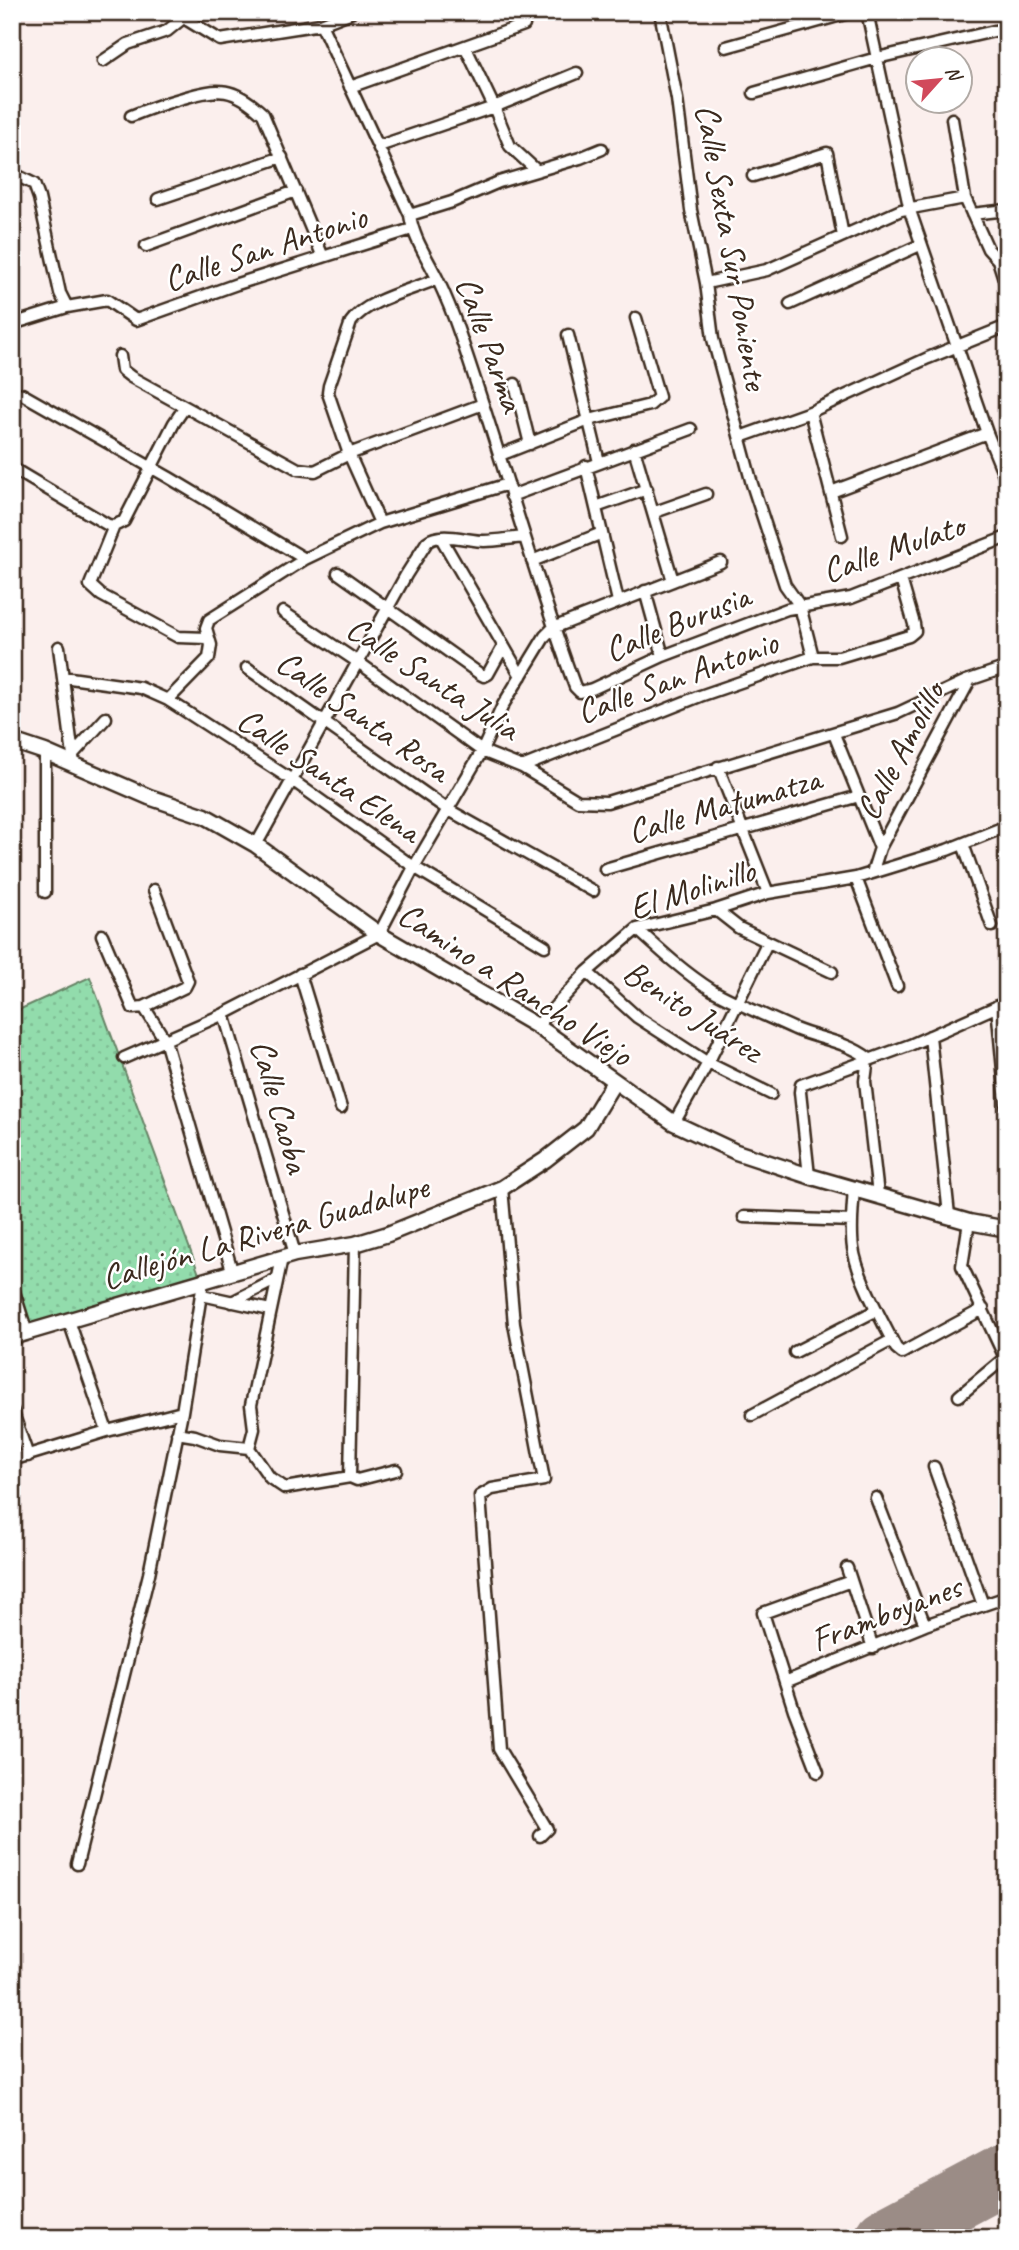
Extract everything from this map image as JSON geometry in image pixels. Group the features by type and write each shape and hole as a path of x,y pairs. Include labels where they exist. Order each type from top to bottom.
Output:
{"street":[{"path":"103,61 128,44 167,31 178,15 220,40 321,24 352,12"},
{"name":"Calle Sexta Sur Poniente","path":"660,12 677,99 691,210 706,284 713,339 751,484 775,558 798,607 813,657"},
{"path":"726,47 852,12"},
{"path":"887,12 867,14 909,209 987,433 1007,482"},
{"name":"Calle Parma","path":"321,24 410,215 412,229 458,329 553,628 575,687 580,692"},
{"path":"350,87 524,25"},
{"path":"754,93 877,58 1003,29"},
{"path":"465,46 510,146 536,170"},
{"path":"379,146 494,107 577,74"},
{"path":"131,116 210,90 225,91 248,100 263,114 323,257"},
{"path":"952,119 965,198 988,248 998,260 1007,288"},
{"path":"410,215 452,202 499,182 602,149"},
{"path":"753,176 827,153 843,236"},
{"path":"158,199 282,157"},
{"path":"12,173 34,184 60,293 67,307 12,324"},
{"path":"146,246 296,191"},
{"path":"706,284 767,270 901,210 965,198"},
{"path":"972,214 1007,210"},
{"name":"Calle San Antonio","path":"67,307 107,300 136,320 412,229"},
{"path":"790,304 920,245"},
{"path":"380,523 349,454 328,393 329,386 356,314 437,279"},
{"path":"500,455 589,420 650,405 659,397 636,318"},
{"path":"740,437 810,412 1007,326"},
{"path":"568,335 599,462"},
{"path":"120,356 122,370 298,470 315,471 349,454 483,404"},
{"path":"515,384 530,444"},
{"path":"12,392 22,394 151,467 305,559"},
{"path":"12,468 114,526 124,521 185,407"},
{"name":"Calle Sexta Sur Poniente","path":"810,412 842,536"},
{"path":"511,496 691,429"},
{"path":"831,492 987,433"},
{"path":"634,449 655,512 673,581"},
{"path":"586,466 618,601"},
{"path":"168,700 209,658 211,645 205,628 209,620 305,559 380,523 508,484"},
{"path":"596,508 647,489"},
{"path":"655,512 706,494"},
{"path":"114,526 93,575 90,585 93,590 178,637 207,638"},
{"path":"532,561 602,533"},
{"path":"256,845 427,542 432,538 485,541 524,537"},
{"name":"Calle Mulato","path":"798,607 851,598 1007,537"},
{"path":"441,538 521,676"},
{"path":"124,1058 224,1014 379,934 414,867 482,751 503,705 545,636 553,628 720,562"},
{"path":"338,573 484,676 503,647"},
{"name":"Calle San Antonio","path":"522,767 700,696 813,657 839,657 909,636 915,632 915,624 901,579"},
{"path":"645,591 663,656"},
{"name":"Calle Burusia","path":"580,692 663,656 798,607"},
{"name":"Calle Santa Julia","path":"283,612 482,751 522,767 578,801 591,803 607,802 834,734 898,713 970,680 1007,667"},
{"path":"59,647 74,759"},
{"name":"Calle Santa Rosa","path":"247,668 447,809 593,891"},
{"name":"Calle Santa Elena","path":"63,677 141,688 168,700 292,780 414,867 545,946"},
{"name":"Calle Amolillo","path":"872,873 880,848 970,680"},
{"path":"74,759 106,718"},
{"path":"834,734 880,848"},
{"name":"Camino a Rancho Viejo","path":"12,741 74,759 149,797 205,816 256,845 379,934 537,1026 674,1123 736,1152 809,1176 969,1222 1007,1229"},
{"path":"45,752 45,892"},
{"path":"718,767 768,893"},
{"name":"Calle Matumatza","path":"605,869 859,796"},
{"name":"El Molinillo","path":"537,1026 587,972 637,929 716,910 768,893 856,878 963,844 1007,826"},
{"path":"963,844 992,926"},
{"path":"856,878 897,986"},
{"path":"102,936 133,1009 144,1007 185,988 188,981 154,890"},
{"path":"716,910 739,928 767,943 832,972"},
{"path":"637,929 671,960 738,1004 815,1037 853,1048 869,1058"},
{"path":"674,1123 708,1063 767,943"},
{"name":"Benito Juárez","path":"587,972 637,1017 708,1063 771,1094"},
{"path":"300,974 341,1108"},
{"path":"809,1176 801,1085 858,1066 869,1058 930,1036 1002,1004 1007,1114"},
{"path":"144,1007 165,1040 233,1274"},
{"name":"Calle Caoba","path":"224,1014 288,1256"},
{"path":"930,1036 949,1216"},
{"path":"869,1058 865,1079 878,1195"},
{"name":"Callejón La Rivera Guadalupe","path":"20,1335 202,1288 233,1274 288,1256 355,1244 388,1234 502,1188 545,1160 586,1128 614,1082"},
{"path":"854,1187 853,1249 877,1310 896,1348 902,1353 983,1310"},
{"path":"502,1188 514,1324 544,1480 492,1489 480,1496 499,1749 547,1829 540,1836"},
{"path":"744,1217 852,1221"},
{"path":"959,1396 1006,1358 962,1266 969,1222"},
{"path":"350,1477 355,1244"},
{"path":"249,1448 254,1429 251,1405 270,1310 277,1279 288,1256"},
{"path":"232,1302 277,1279"},
{"path":"12,1285 20,1335"},
{"path":"77,1864 149,1574 182,1412 202,1288 232,1302 270,1310"},
{"path":"795,1352 877,1310"},
{"path":"69,1321 107,1431"},
{"path":"752,1415 892,1340"},
{"path":"12,1409 28,1456"},
{"path":"12,1460 182,1412"},
{"path":"177,1433 220,1445 249,1448 270,1478 285,1488 350,1477 357,1480 396,1470"},
{"path":"934,1467 983,1605"},
{"path":"876,1498 925,1625"},
{"path":"847,1568 873,1648"},
{"path":"818,1772 763,1612 851,1581"},
{"name":"Framboyanes","path":"785,1682 925,1625 1007,1597"}],"green space":[{"path":"90,977 199,1274 12,1330 12,1013"}],"taxiway":[{"path":"934,2238 943,2207"}],"runway":[{"path":"885,2238 1007,2173"}]}
